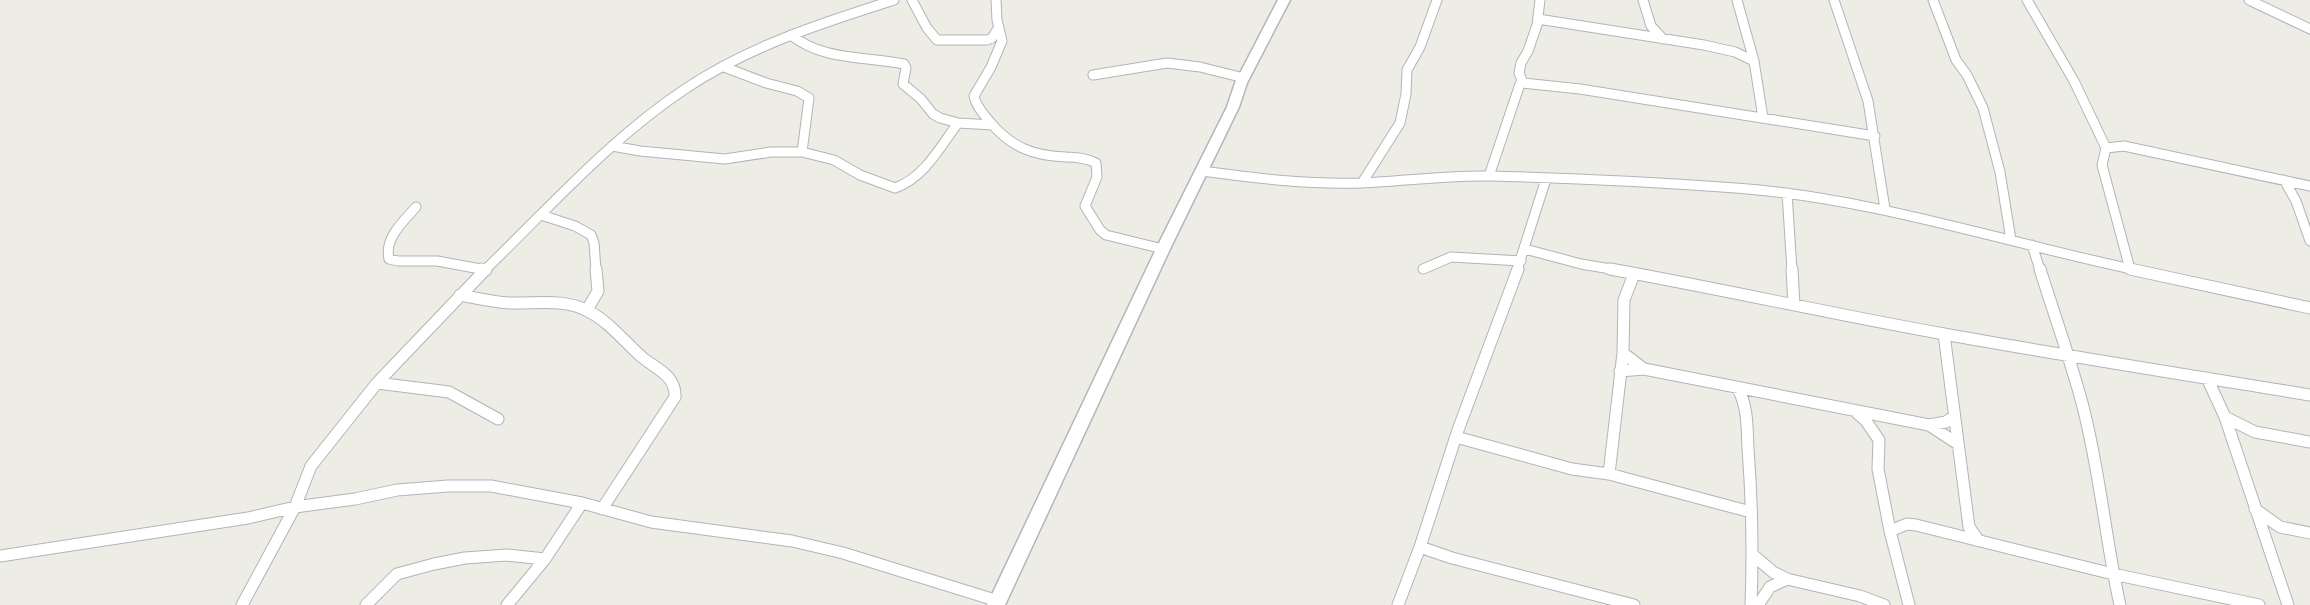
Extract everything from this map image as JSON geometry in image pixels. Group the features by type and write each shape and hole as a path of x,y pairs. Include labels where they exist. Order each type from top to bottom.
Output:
{"main road":[{"path":"997,603 1244,78 1284,0"}],"street":[{"path":"242,605 296,507 310,466 377,383 460,295 612,146 685,89 724,67 791,35 849,13 894,0"},
{"path":"912,0 933,39 987,40 992,38 999,27"},
{"path":"996,0 1001,35 1000,47 973,99 993,125 1024,152 1033,155 1081,158 1096,163 1097,177 1085,202 1085,206 1100,230 1106,235 1163,249"},
{"path":"1362,183 1400,123 1406,94 1407,70 1420,46 1437,0"},
{"path":"1523,83 1519,73 1521,63 1538,22 1540,0"},
{"path":"1643,0 1651,26 1664,39"},
{"path":"1737,0 1754,61 1763,118"},
{"path":"1834,0 1868,101 1885,209"},
{"path":"1933,0 1956,60 1967,75 1983,108 2000,172 2011,240"},
{"path":"2027,0 2074,81 2106,148 2102,165 2130,269"},
{"path":"2248,0 2310,29"},
{"path":"1538,22 1558,22 1664,39 1735,52 1754,61"},
{"path":"791,35 796,40 820,50 904,64 906,68 902,84 920,99 932,114 958,122 993,125"},
{"path":"1093,75 1133,67 1164,64 1198,66 1244,78"},
{"path":"724,67 766,83 797,91 809,98 802,152"},
{"path":"1489,176 1514,98 1520,84 1523,83 1580,89 1875,136"},
{"path":"612,146 640,151 724,159 772,152 802,152 840,163 860,175 894,188 909,183 928,165 958,122"},
{"path":"2106,148 2124,146 2310,186"},
{"path":"1201,171 1289,184 1362,183 1432,177 1489,176 1737,188 1787,193 1885,209 2130,269 2310,308"},
{"path":"1398,605 1420,547 1456,436 1521,261 1546,179"},
{"path":"2284,180 2296,201 2310,241"},
{"path":"1787,193 1794,305"},
{"path":"416,207 389,241 386,253 389,259 398,261 437,261 486,270"},
{"path":"541,215 574,226 591,235 594,243 598,290 587,310"},
{"path":"2032,244 2082,404 2106,517 2113,574 2120,605"},
{"path":"1525,249 1581,264 1724,289 1794,305 1944,334 2310,395"},
{"path":"1423,269 1456,256 1500,263 1521,261"},
{"path":"1609,474 1623,353 1624,300 1634,274"},
{"path":"460,295 510,303 562,304 587,310 602,319 645,360 670,378 676,391 675,397 602,509"},
{"path":"1944,334 1968,527 1978,540"},
{"path":"1623,353 1644,369"},
{"path":"1620,371 1644,369 1738,389 1929,425 1946,422 1954,416"},
{"path":"2207,378 2225,417 2288,605"},
{"path":"377,383 449,392 498,419"},
{"path":"1738,389 1744,398 1751,482 1751,605"},
{"path":"1853,410 1866,421 1879,440 1878,469 1890,531 1909,605"},
{"path":"1874,431 1882,416"},
{"path":"2225,417 2236,427 2247,432 2310,442"},
{"path":"1929,425 1958,444"},
{"path":"1456,436 1572,469 1609,474 1751,512"},
{"path":"0,556 248,518 296,507 355,499 397,490 448,486 491,486 526,491 582,503 651,522 792,541 843,553 997,603"},
{"path":"507,605 545,559 582,503"},
{"path":"2254,508 2280,527 2310,532"},
{"path":"1890,531 1907,524 2113,574 2259,605"},
{"path":"1420,547 1452,558 1632,605"},
{"path":"366,605 396,574 434,564 465,558 507,555 545,559"},
{"path":"1752,555 1772,572 1787,579 1867,597 1884,605"},
{"path":"1758,605 1770,587 1787,579"},
{"path":"1589,594 1596,605"}]}
